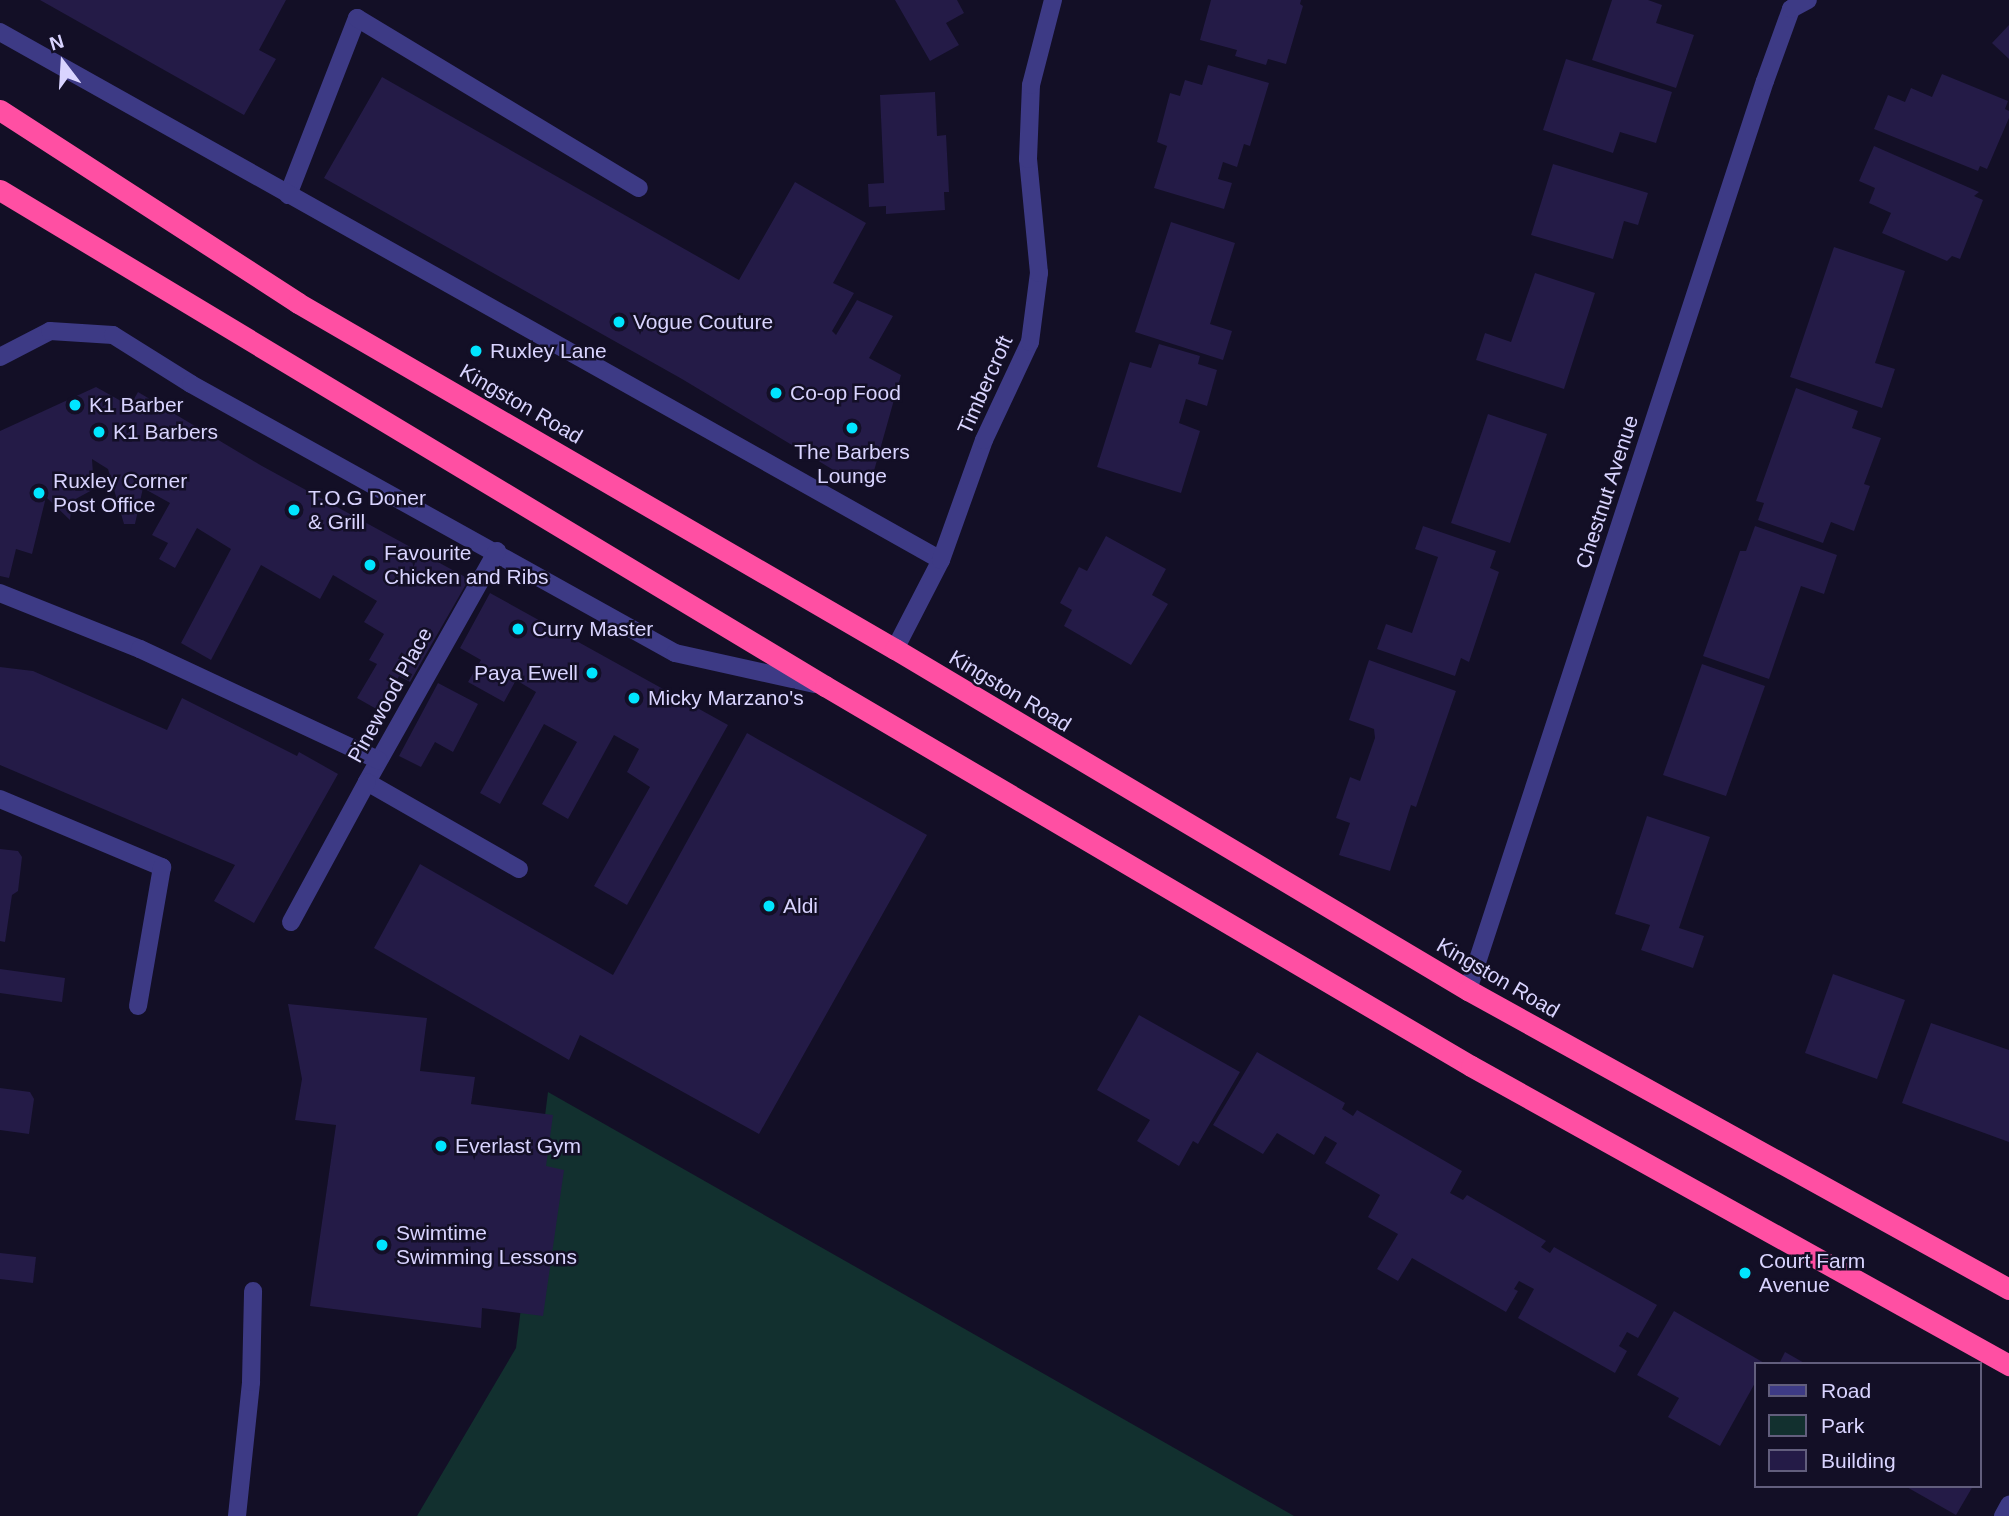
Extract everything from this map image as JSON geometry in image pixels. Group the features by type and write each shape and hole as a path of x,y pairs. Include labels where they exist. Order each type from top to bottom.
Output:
{"highway":[{"name":"Kingston Road","path":"0,110 298,303 895,649 1468,990 2009,1289"},
{"path":"0,190 825,686 1471,1066 2009,1365"}],"street":[{"name":"Timbercroft","path":"895,649 941,560 984,440 1030,342 1039,272 1028,159 1031,85 1053,0"},
{"name":"Chestnut Avenue","path":"1468,990 1792,5 1808,0"},
{"path":"288,195 357,18 639,188"},
{"path":"0,32 941,560"},
{"path":"0,358 50,331 113,335 191,384 497,551 675,653 825,686"},
{"name":"Pinewood Place","path":"497,551 367,782 519,869"},
{"path":"0,593 140,649 378,760"},
{"path":"292,922 367,782"},
{"path":"0,799 162,867 138,1006"},
{"path":"237,1516 251,1382 253,1291"},
{"path":"2003,1516 2009,1505"}],"green space":[{"path":"548,1092 1294,1516 417,1516 516,1348"}],"building":[{"path":"40,0 286,0 259,50 276,59 244,115"},
{"path":"895,0 957,0 964,13 946,23 959,45 930,61"},
{"path":"1211,0 1301,0 1300,4 1303,6 1286,64 1268,59 1266,65 1235,56 1237,50 1200,40"},
{"path":"1612,0 1648,0 1662,5 1656,23 1694,35 1676,88 1592,60"},
{"path":"2009,25 2009,59 1992,43"},
{"path":"1566,59 1672,92 1656,143 1620,132 1613,153 1543,130"},
{"path":"1208,65 1269,83 1250,146 1244,144 1237,167 1223,162 1218,179 1232,183 1224,209 1154,188 1167,146 1157,142 1170,93 1180,96 1185,80 1202,85"},
{"path":"1942,74 2008,101 2005,109 2009,111 2009,118 1987,169 1980,166 1978,171 1874,129 1888,95 1905,102 1911,88 1932,97"},
{"path":"382,77 739,280 795,182 866,223 833,283 854,293 832,331 836,335 857,300 893,316 869,358 901,375 872,478 850,480 682,379 324,178"},
{"path":"935,92 937,136 946,135 949,192 944,192 945,210 886,214 886,206 869,207 868,184 884,183 880,95"},
{"path":"1874,146 1979,192 1974,196 1983,200 1960,259 1952,256 1947,261 1882,233 1891,213 1869,203 1875,188 1859,181"},
{"path":"1553,164 1648,193 1638,225 1624,221 1613,259 1531,235"},
{"path":"1171,222 1235,243 1210,324 1232,331 1223,360 1135,332"},
{"path":"1834,247 1905,271 1875,363 1895,369 1882,408 1790,377"},
{"path":"1535,273 1595,293 1564,389 1476,360 1485,333 1511,342"},
{"path":"1159,344 1200,356 1198,364 1217,370 1207,406 1186,399 1179,423 1200,431 1181,493 1097,467 1130,362 1151,368"},
{"path":"96,387 130,406 138,392 262,466 469,579 410,682 399,676 380,711 357,698 377,664 369,660 384,634 364,622 377,601 333,575 320,599 261,565 211,660 181,643 231,549 197,528 175,568 159,559 168,543 152,535 170,503 143,488 135,524 124,524 108,469 92,459 94,489 72,501 70,520 46,497 32,554 16,549 9,578 0,576 0,431"},
{"path":"1796,388 1858,411 1852,428 1881,438 1864,484 1870,486 1854,531 1831,522 1823,543 1758,520 1764,503 1756,501"},
{"path":"1488,414 1547,434 1510,543 1451,523"},
{"path":"1423,526 1496,551 1490,568 1499,572 1469,662 1461,658 1455,676 1377,649 1386,624 1412,633 1438,557 1415,549"},
{"path":"1755,526 1837,555 1824,594 1801,586 1769,679 1703,656 1740,551 1746,551"},
{"path":"1106,536 1166,569 1152,595 1168,604 1131,665 1064,626 1072,610 1060,603 1079,567 1087,571"},
{"path":"490,593 728,725 627,905 594,886 650,787 627,772 639,749 614,735 568,819 542,804 577,742 544,724 500,804 480,793 536,692 516,680 504,702 468,682 481,660 460,648"},
{"path":"1369,660 1456,691 1416,807 1411,805 1390,871 1339,855 1350,823 1336,818 1350,777 1360,781 1375,738 1374,729 1349,720"},
{"path":"1702,664 1765,686 1726,796 1663,775"},
{"path":"0,667 33,671 167,730 182,698 297,756 299,752 338,774 254,923 214,901 235,865 0,765"},
{"path":"438,683 478,704 453,752 435,742 421,767 399,756"},
{"name":"Aldi","path":"747,733 927,835 759,1134 580,1035 569,1060 374,948 420,864 613,975"},
{"path":"1647,816 1710,837 1679,928 1704,936 1693,968 1641,950 1650,925 1615,914"},
{"path":"0,849 18,851 22,857 18,891 12,895 5,942 0,941"},
{"path":"0,969 65,978 62,1002 0,993"},
{"path":"1833,974 1905,1000 1877,1079 1805,1053"},
{"name":"Everlast Gym","path":"288,1004 427,1018 420,1071 475,1077 471,1104 553,1115 546,1166 564,1170 543,1316 482,1308 481,1328 310,1306 336,1125 295,1120 302,1079"},
{"path":"1139,1015 1240,1072 1198,1144 1193,1141 1179,1166 1137,1141 1150,1120 1097,1090"},
{"path":"1931,1023 2009,1050 2009,1142 1902,1103"},
{"path":"1257,1052 1345,1103 1342,1109 1353,1116 1357,1110 1462,1171 1450,1193 1463,1200 1467,1195 1546,1241 1541,1247 1550,1253 1554,1247 1657,1305 1638,1338 1627,1332 1619,1346 1627,1351 1615,1373 1518,1318 1534,1289 1519,1281 1514,1289 1518,1291 1506,1312 1412,1258 1398,1281 1377,1269 1398,1234 1368,1217 1380,1195 1325,1163 1337,1143 1325,1136 1314,1155 1277,1133 1263,1154 1213,1125"},
{"path":"0,1088 30,1092 34,1099 29,1134 0,1130"},
{"path":"0,1253 36,1257 33,1283 0,1279"},
{"path":"1674,1311 1763,1362 1754,1362 1754,1385 1720,1446 1668,1417 1679,1398 1637,1375"},
{"path":"1785,1352 1802,1362 1780,1362"},
{"path":"1909,1488 1972,1488 1956,1515"}],"place":[{"name":"Vogue Couture","path":"619,322"},
{"name":"Ruxley Lane","path":"476,351"},
{"name":"Co-op Food","path":"776,393"},
{"name":"K1 Barber","path":"75,405"},
{"name":"The Barbers Lounge","path":"852,428"},
{"name":"K1 Barbers","path":"99,432"},
{"name":"Ruxley Corner Post Office","path":"39,493"},
{"name":"T.O.G Doner & Grill","path":"294,510"},
{"name":"Favourite Chicken and Ribs","path":"370,565"},
{"name":"Curry Master","path":"518,629"},
{"name":"Paya Ewell","path":"592,673"},
{"name":"Micky Marzano's","path":"634,698"},
{"name":"Aldi","path":"769,906"},
{"name":"Everlast Gym","path":"441,1146"},
{"name":"Swimtime Swimming Lessons","path":"382,1245"},
{"name":"Court Farm Avenue","path":"1745,1273"}]}
